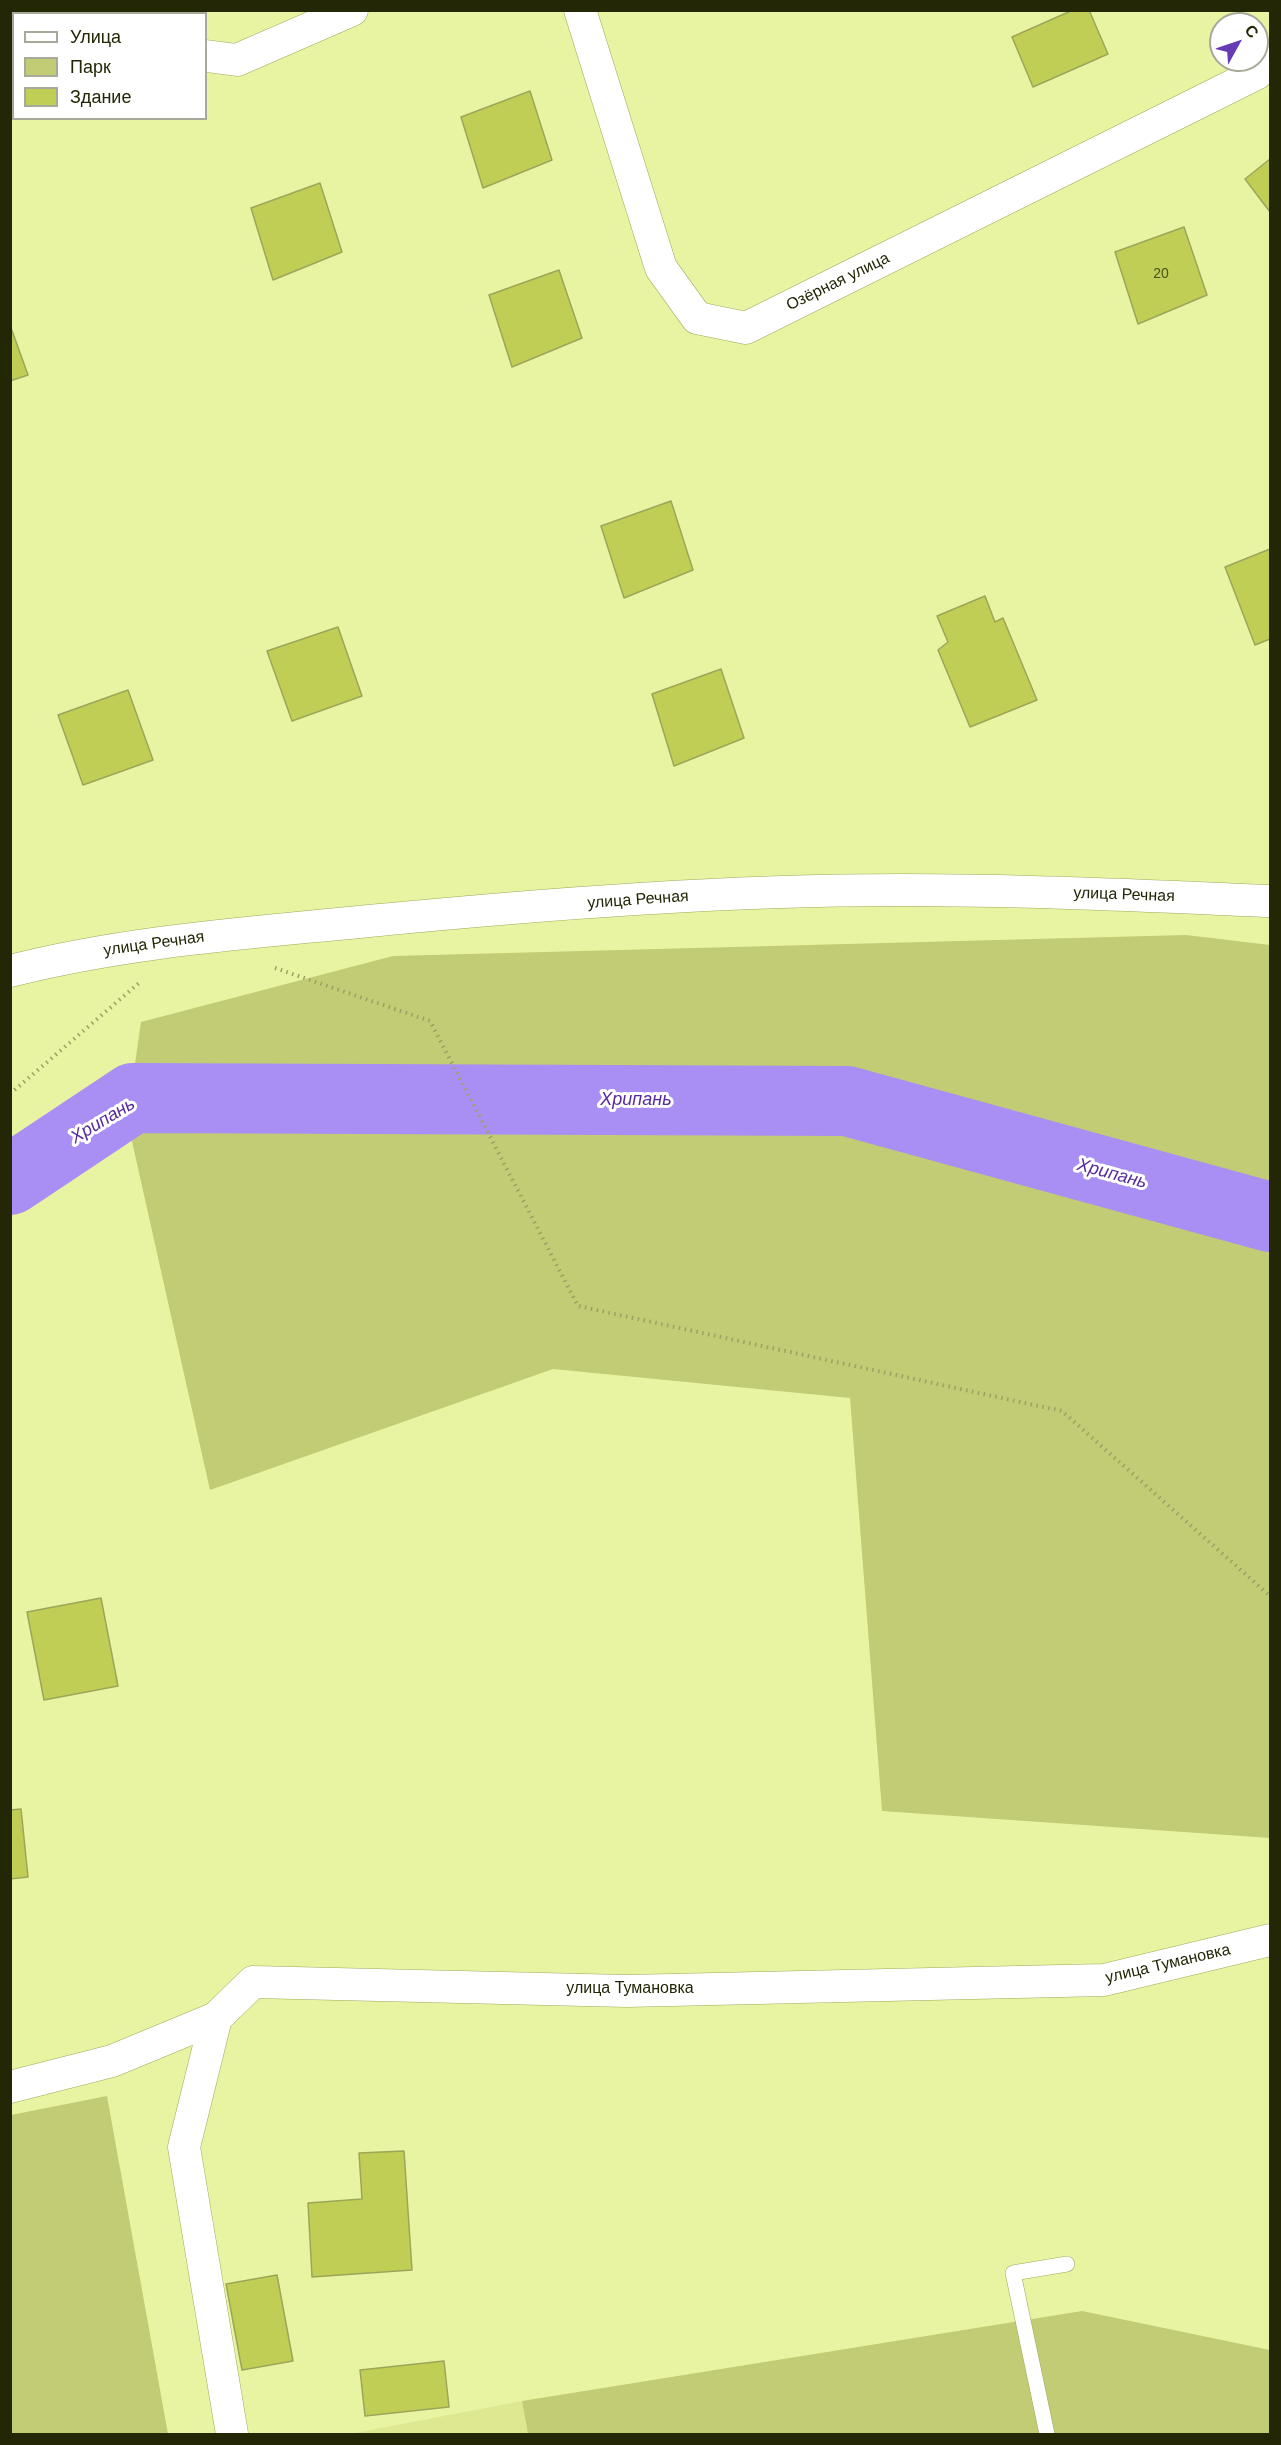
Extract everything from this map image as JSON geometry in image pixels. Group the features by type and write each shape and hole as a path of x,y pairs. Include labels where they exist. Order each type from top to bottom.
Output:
{"street":[{"path":"207,56 237,60 352,10"},
{"name":"Озёрная улица","path":"580,10 661,268 697,318 747,328 1245,80 1270,63"},
{"name":"улица Речная","path":"10,971 68,957 190,939 470,911 700,895 901,890 1071,893 1270,901"},
{"name":"улица Тумановка","path":"10,2087 112,2061 216,2018 253,1983 627,1991 1104,1980 1270,1940"},
{"path":"216,2018 184,2147 232,2434"}],"lane":[{"path":"1047,2434 1013,2272 1067,2264"}],"path":[{"path":"267,965 430,1021 578,1306 1062,1411 1270,1596"},
{"path":"10,1094 145,978"}],"shaded area":[{"path":"522,2401 528,2434 350,2434"}],"green space":[{"path":"1186,935 1270,945 1270,1838 882,1811 850,1398 553,1369 210,1490 127,1119 141,1022 393,956"},
{"path":"107,2096 168,2434 11,2434 11,2115"},
{"path":"1082,2311 1270,2350 1270,2434 528,2434 522,2401"}],"building":[{"path":"1073,10 1089,10 1108,54 1033,87 1012,37"},
{"path":"530,91 552,160 483,188 461,117"},
{"path":"1270,159 1270,212 1245,179"},
{"path":"320,183 342,252 273,280 251,208"},
{"path":"1184,227 1207,295 1138,324 1115,252"},
{"path":"559,270 582,338 512,367 489,295"},
{"path":"10,325 28,375 10,381"},
{"path":"671,501 693,570 624,598 601,526"},
{"path":"1270,549 1270,639 1255,645 1225,567"},
{"path":"985,596 995,622 1003,618 1037,700 970,727 938,650 948,642 937,616"},
{"path":"338,627 362,696 292,721 267,651"},
{"path":"721,669 744,738 674,766 652,694"},
{"path":"128,690 153,760 83,785 58,715"},
{"path":"101,1598 118,1686 44,1700 27,1612"},
{"path":"21,1809 28,1877 10,1879 10,1810"},
{"path":"404,2151 412,2270 312,2277 308,2203 362,2199 359,2153"},
{"path":"277,2275 293,2361 242,2370 226,2284"},
{"path":"444,2361 449,2407 365,2416 360,2370"}],"waterway":[{"name":"Хрипань","path":"10,1180 133,1098 847,1101 1270,1217"}]}
